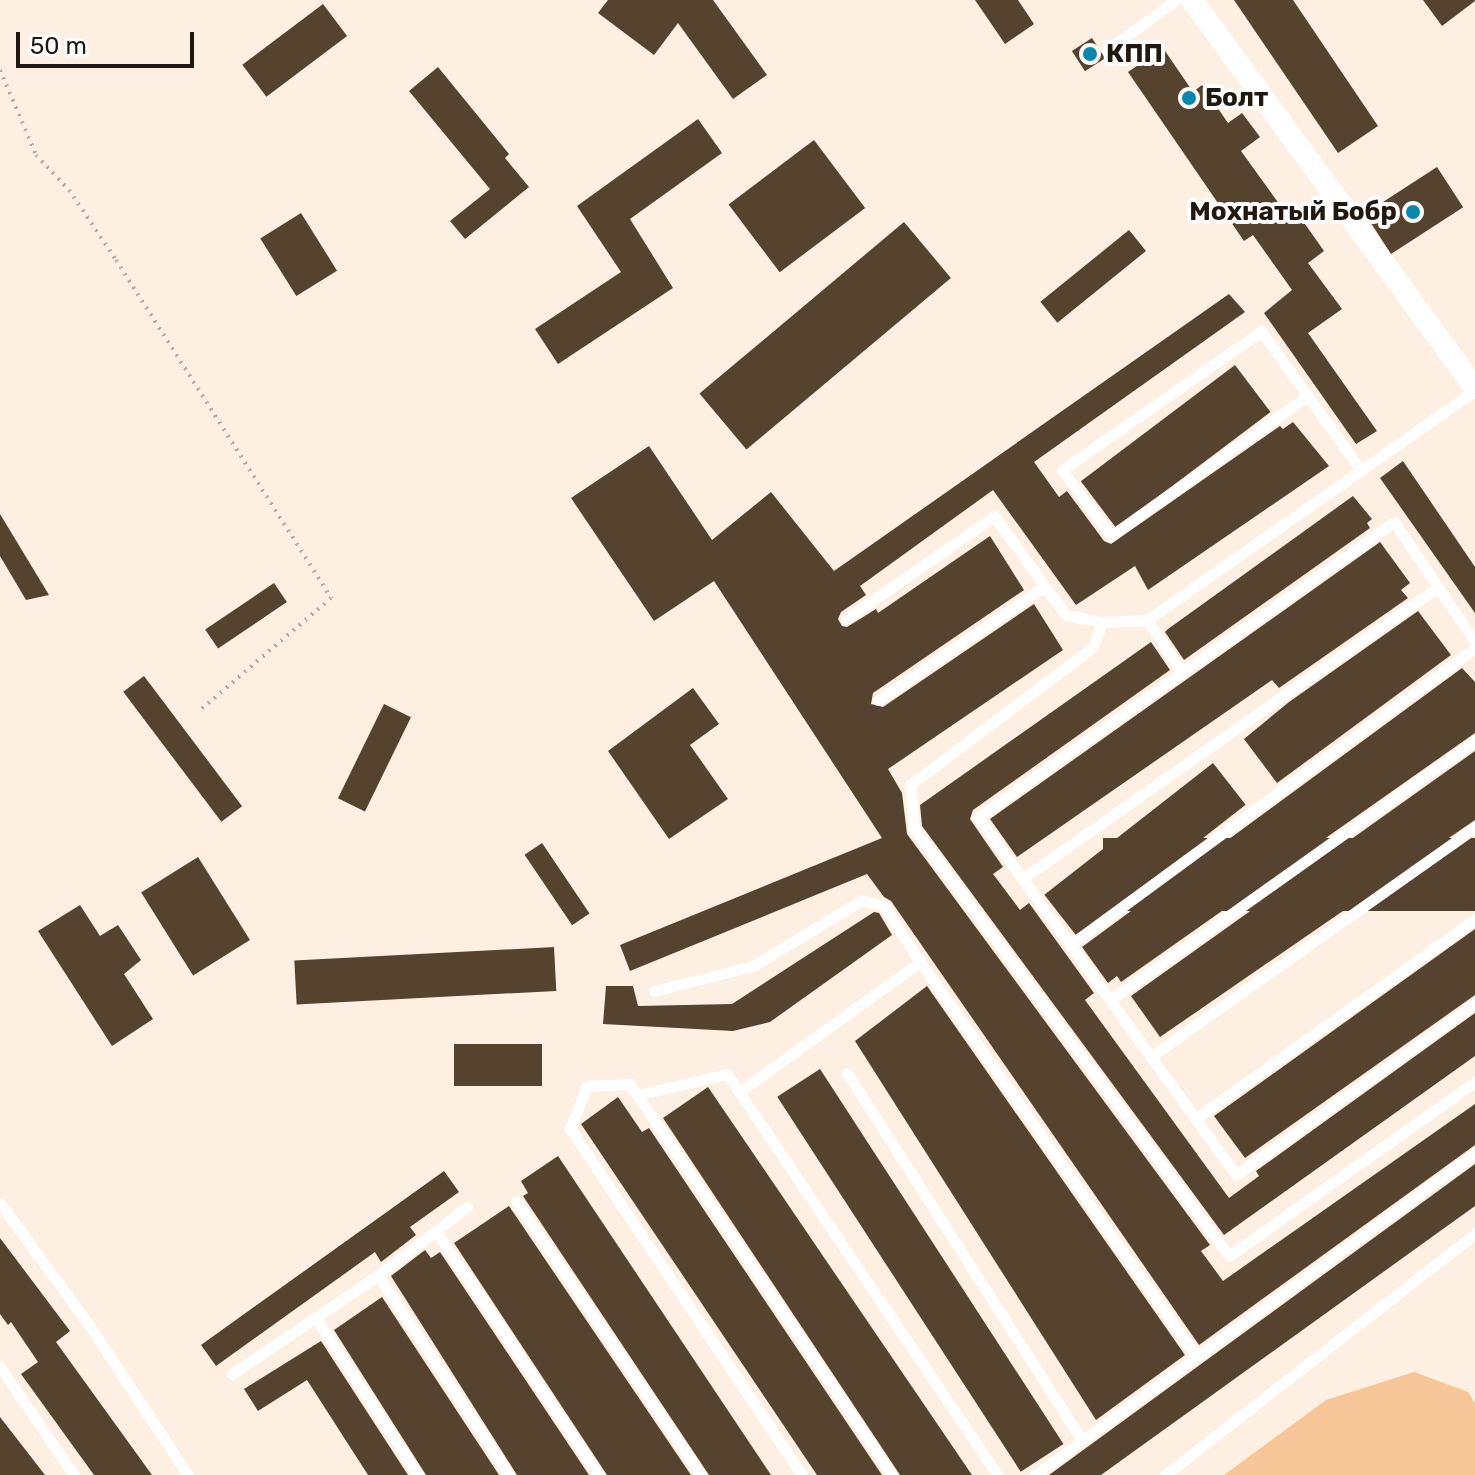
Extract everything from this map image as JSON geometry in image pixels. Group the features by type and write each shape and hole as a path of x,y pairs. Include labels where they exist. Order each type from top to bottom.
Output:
{"street":[{"path":"1192,0 1475,389"}],"lane":[{"path":"1107,50 1176,0"},
{"path":"1307,396 1111,536 1062,470 1261,331 1361,470"},
{"path":"846,619 994,516 1066,615 1102,622 1147,620 1475,389"},
{"path":"1070,945 1475,645 1394,522 978,817 1150,1057 1236,1175 1475,1003"},
{"path":"878,700 1045,586"},
{"path":"1022,879 1438,587"},
{"path":"1147,620 1182,672"},
{"path":"1102,622 1093,647 910,785 914,829 1229,1256 1475,1082"},
{"path":"1110,1000 1475,741"},
{"path":"1150,1057 1475,828"},
{"path":"654,991 753,966 862,900 884,906 1196,1356"},
{"path":"1195,1119 1475,919"},
{"path":"739,1092 920,962"},
{"path":"847,1073 1082,1440"},
{"path":"637,1095 727,1074 997,1475"},
{"path":"802,1475 570,1128 587,1086 630,1084 892,1475"},
{"path":"1035,1475 1475,1153"},
{"path":"516,1201 701,1475"},
{"path":"0,1203 89,1325 188,1475"},
{"path":"232,1374 378,1275 467,1207"},
{"path":"436,1231 599,1475"},
{"path":"1165,1475 1475,1234"},
{"path":"378,1275 509,1475"},
{"path":"316,1318 418,1475"},
{"path":"0,1367 74,1475"}],"path":[{"path":"0,70 36,155 69,190 116,260 331,598 199,711"}],"shaded area":[{"path":"1414,1372 1468,1392 1475,1403 1475,1475 1224,1475 1326,1400"}],"building":[{"path":"608,0 713,0 767,75 733,99 678,23 654,55 598,13"},
{"path":"975,0 1018,0 1034,24 1005,44"},
{"path":"1234,0 1293,0 1378,126 1338,153"},
{"path":"1423,0 1475,0 1475,1 1442,26"},
{"path":"323,4 347,36 266,97 242,65"},
{"name":"КПП","path":"1092,38 1105,58 1085,71 1072,51"},
{"path":"1163,48 1193,92 1202,85 1228,123 1242,113 1260,137 1241,151 1285,212 1293,207 1324,251 1308,263 1342,309 1308,333 1377,431 1356,444 1264,313 1292,290 1253,235 1244,241 1128,72"},
{"path":"438,67 509,154 505,158 529,187 465,239 450,221 490,189 409,91"},
{"path":"698,119 722,153 630,219 673,288 558,364 535,329 621,272 577,206"},
{"path":"814,140 865,208 780,272 729,204"},
{"name":"Мохнатый Бобр","path":"1437,167 1463,207 1391,254 1365,214"},
{"path":"301,213 337,271 296,296 260,238"},
{"path":"904,222 951,278 746,450 699,394"},
{"path":"1129,230 1146,251 1057,323 1040,302"},
{"path":"1229,294 1245,312 1034,462 1059,497 1067,491 1104,541 1111,544 1280,426 1283,429 1293,422 1329,466 1148,590 1135,566 1076,605 993,490 860,586 866,595 841,612 838,619 842,626 847,627 876,609 878,613 990,536 1024,590 873,693 871,704 883,707 1034,604 1063,650 888,769 902,793 907,834 1210,1245 1201,1251 1223,1281 1475,1104 1475,1145 1199,1345 891,901 884,897 867,874 630,971 620,945 882,838 714,581 654,621 571,498 649,446 712,540 771,492 834,571"},
{"path":"1235,365 1271,412 1116,528 1081,481"},
{"path":"1403,461 1475,567 1475,613 1380,478"},
{"path":"1353,496 1372,519 1367,523 1370,528 1184,660 1165,632 1168,629"},
{"path":"0,514 49,595 26,600 0,556"},
{"path":"1380,542 1410,583 1401,590 1408,598 1279,688 1272,680 1017,857 990,819"},
{"path":"274,583 287,602 218,648 205,629"},
{"path":"1418,611 1451,655 1277,783 1244,739 1289,702"},
{"path":"1151,642 1170,670 973,810 970,819 1003,867 993,874 1020,910 1029,903 1094,993 1085,1000 1229,1198 1259,1176 1256,1171 1475,1013 1475,1056 1224,1235 922,826 920,805"},
{"path":"1462,668 1475,682 1475,733 1121,982 1117,976 1108,983 1082,947"},
{"path":"144,676 242,806 221,822 123,692"},
{"path":"693,688 719,724 690,745 728,799 669,839 608,751"},
{"path":"384,704 411,717 365,812 338,798"},
{"path":"1475,751 1475,820 1160,1037 1131,996"},
{"path":"1213,763 1246,805 1077,937 1044,895"},
{"path":"1103,838 1475,838 1475,911 1103,911"},
{"path":"542,843 590,913 572,925 525,855"},
{"path":"198,857 250,940 193,976 141,893"},
{"path":"80,905 100,936 118,925 141,960 124,974 153,1019 112,1046 38,931"},
{"path":"874,912 879,913 892,935 770,1022 733,1031 603,1024 606,986 633,986 638,1006 732,1004"},
{"path":"1475,929 1475,995 1245,1158 1214,1116"},
{"path":"554,947 556,991 297,1005 294,961"},
{"path":"927,986 1185,1355 1096,1420 855,1041"},
{"path":"454,1044 542,1044 542,1086 454,1086"},
{"path":"820,1069 1063,1444 1021,1472 777,1097"},
{"path":"708,1087 972,1475 900,1475 663,1118"},
{"path":"618,1097 642,1132 649,1128 882,1475 817,1475 581,1124"},
{"path":"558,1156 771,1475 709,1475 523,1196 528,1193 521,1181"},
{"path":"1475,1164 1475,1206 1101,1475 1049,1475"},
{"path":"444,1171 459,1192 410,1227 416,1235 381,1262 375,1252 216,1366 201,1345"},
{"path":"509,1206 691,1475 607,1475 454,1243"},
{"path":"0,1238 70,1331 56,1342 152,1475 94,1475 21,1374 38,1362 11,1322 8,1325 0,1314"},
{"path":"425,1250 431,1258 440,1252 589,1475 517,1475 391,1276"},
{"path":"382,1297 499,1475 426,1475 334,1330"},
{"path":"321,1341 408,1475 368,1475 307,1380 258,1411 244,1389"},
{"path":"0,1417 45,1475 0,1475"}],"place":[{"name":"КПП","path":"1090,54"},
{"name":"Болт","path":"1189,98"},
{"name":"Мохнатый Бобр","path":"1413,212"}]}
